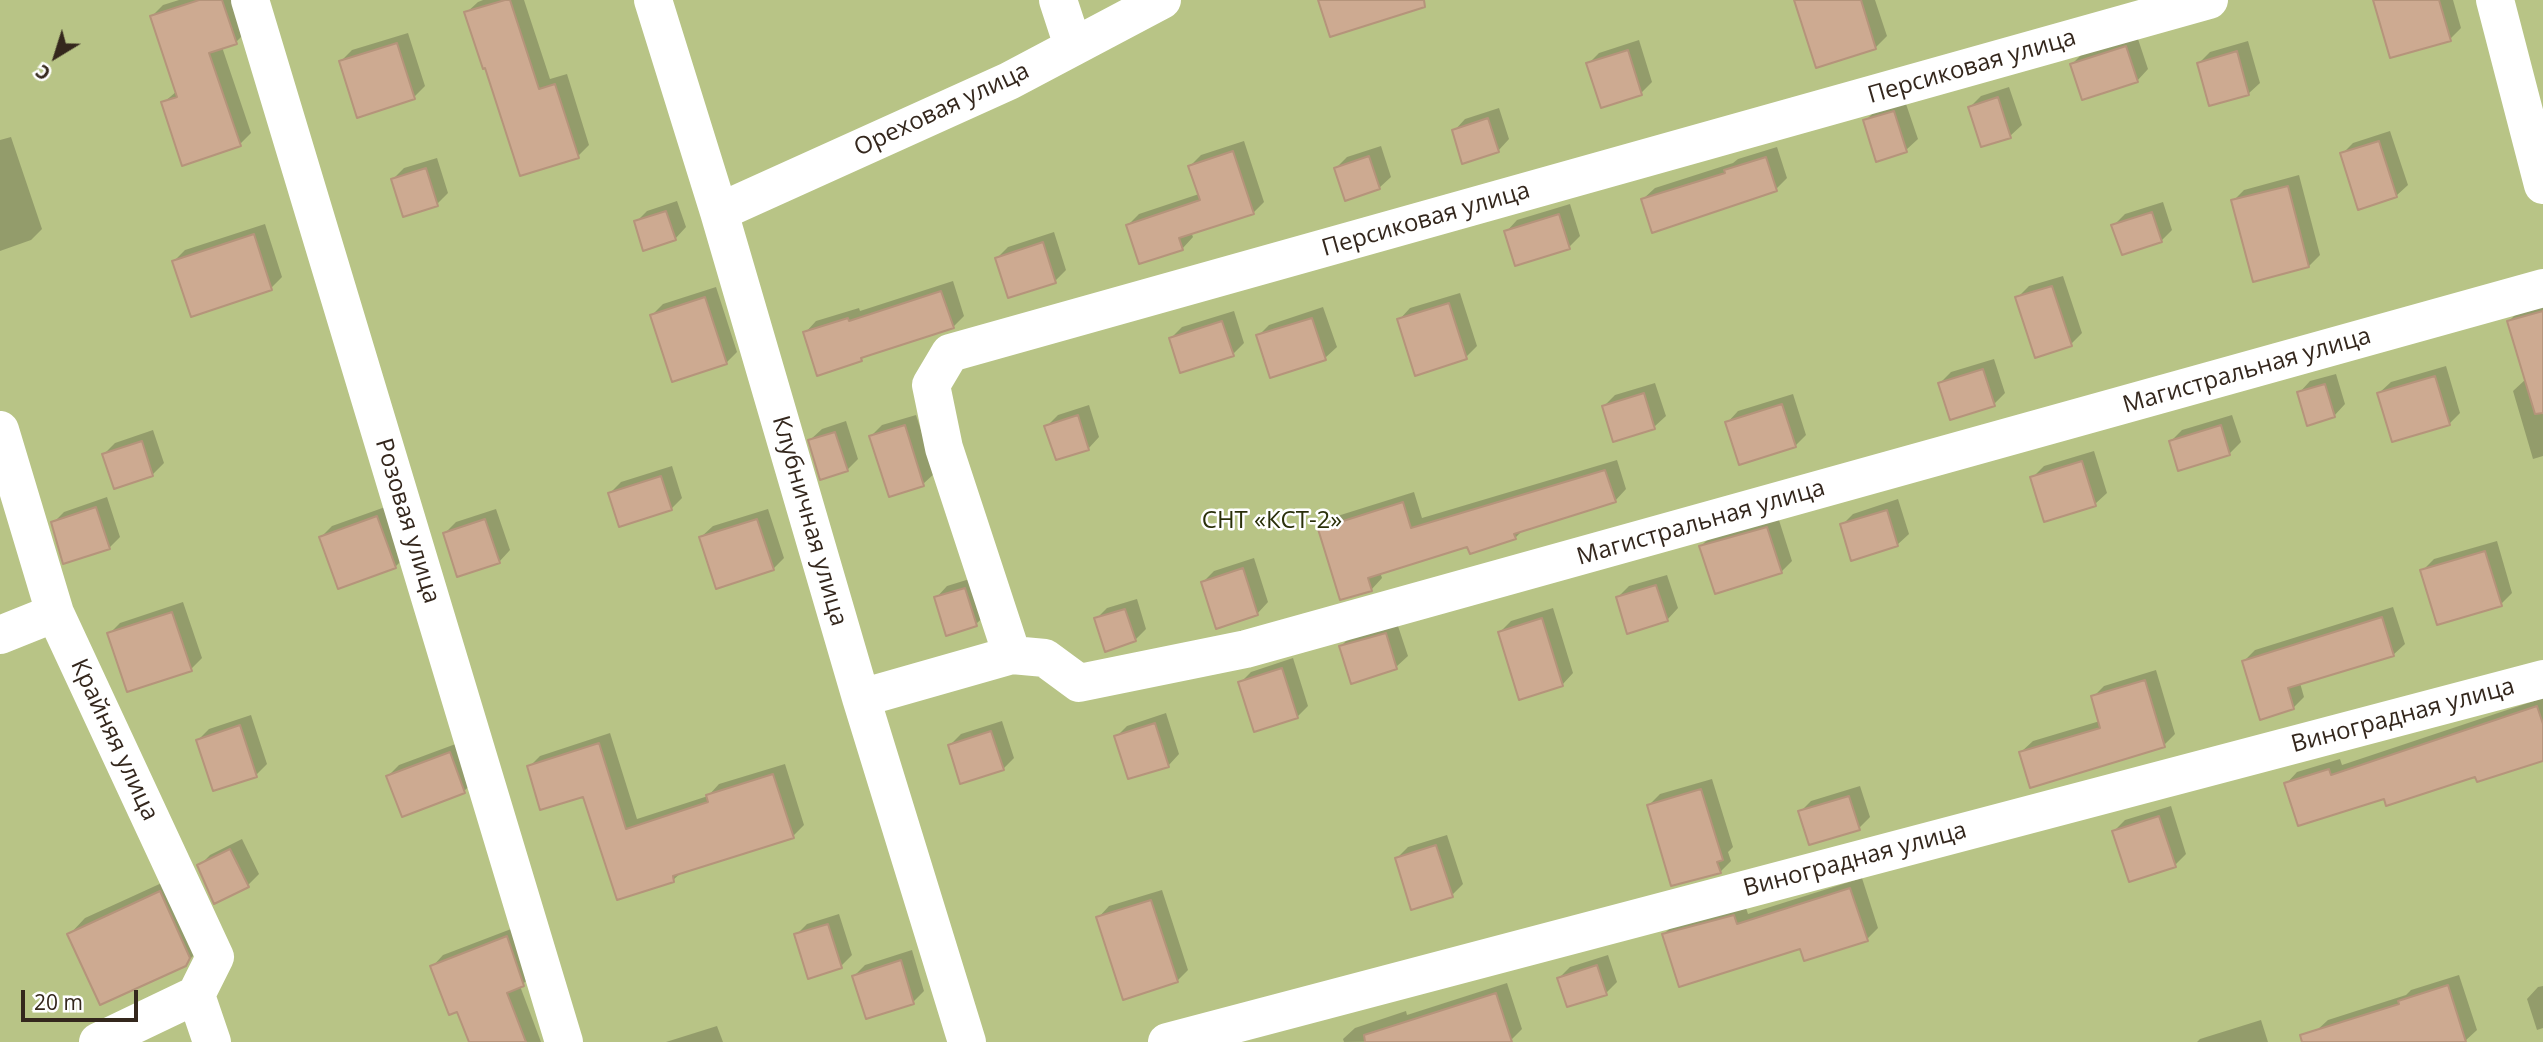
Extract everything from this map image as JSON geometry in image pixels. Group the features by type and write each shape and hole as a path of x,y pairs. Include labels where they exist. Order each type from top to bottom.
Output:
{"street":[{"name":"Розовая улица","path":"250,0 564,1042"},
{"name":"Клубничная улица","path":"653,0 719,212 861,698 967,1042"},
{"path":"1058,0 1073,46"},
{"name":"Ореховая улица","path":"719,212 1009,81 1162,0"},
{"name":"Персиковая улица","path":"1012,655 944,448 931,386 950,353 2209,0"},
{"path":"2495,0 2543,185"},
{"name":"Магистральная улица","path":"861,698 1012,655 1045,658 1079,682 1246,649 2543,288"},
{"name":"Крайняя улица","path":"0,430 55,613 215,957 196,995"},
{"path":"0,635 55,613"},
{"name":"Виноградная улица","path":"1167,1042 2543,679"},
{"path":"98,1042 196,995 212,1042"}],"green space":[{"name":"СНТ «КСТ-2»","path":"0,0 2543,0 2543,1042 0,1042"}],"building":[{"path":"199,0 222,0 237,44 209,53 241,146 182,166 161,102 177,97 150,16"},
{"path":"510,0 539,89 555,84 579,158 520,176 464,12"},
{"path":"1318,0 1424,0 1425,7 1330,37"},
{"path":"1794,0 1861,0 1876,49 1816,68"},
{"path":"2373,0 2439,0 2451,41 2390,58"},
{"path":"397,43 415,99 357,118 339,61"},
{"path":"2126,46 2138,82 2082,100 2070,64"},
{"path":"1628,50 1642,95 1601,108 1586,63"},
{"path":"2237,51 2249,95 2209,106 2197,63"},
{"path":"1998,97 2011,138 1981,147 1968,107"},
{"path":"1894,111 1907,152 1876,162 1863,120"},
{"path":"1488,118 1499,152 1462,164 1452,130"},
{"path":"2379,141 2397,197 2358,210 2340,153"},
{"path":"1233,151 1254,214 1179,238 1183,250 1139,264 1126,225 1200,200 1188,166"},
{"path":"1369,156 1380,189 1345,201 1334,168"},
{"path":"1766,157 1777,191 1652,233 1641,199 1725,173 1724,170"},
{"path":"426,168 438,206 403,217 391,179"},
{"path":"2288,186 2309,267 2253,282 2231,200"},
{"path":"666,211 676,240 643,251 634,221"},
{"path":"2152,212 2162,242 2122,255 2111,225"},
{"path":"1559,214 1570,249 1515,266 1504,231"},
{"path":"254,234 272,290 191,317 172,261"},
{"path":"1043,242 1056,283 1008,298 995,258"},
{"path":"2052,286 2072,346 2035,358 2015,297"},
{"path":"941,291 954,328 861,358 862,361 817,376 803,332 848,318 849,321"},
{"path":"705,297 727,364 672,382 650,315"},
{"path":"1449,303 1467,359 1415,376 1397,319"},
{"path":"2543,311 2543,413 2535,414 2507,321"},
{"path":"1312,318 1326,360 1270,378 1256,335"},
{"path":"1222,321 1234,356 1180,373 1169,338"},
{"path":"1983,369 1995,406 1950,420 1938,383"},
{"path":"2435,376 2450,425 2392,442 2377,393"},
{"path":"2325,384 2335,417 2307,426 2297,392"},
{"path":"1644,393 1655,429 1613,442 1602,406"},
{"path":"1782,404 1796,447 1739,465 1725,422"},
{"path":"1078,415 1089,450 1056,460 1044,426"},
{"path":"905,425 924,486 889,497 869,436"},
{"path":"2221,425 2230,455 2178,471 2169,441"},
{"path":"835,432 848,471 820,480 808,440"},
{"path":"142,441 153,476 114,489 102,454"},
{"path":"2082,461 2096,506 2044,522 2030,477"},
{"path":"1605,470 1616,502 1514,534 1516,539 1470,554 1467,547 1368,578 1372,591 1340,600 1318,529 1403,502 1411,528"},
{"path":"661,476 672,510 619,527 608,493"},
{"path":"96,507 110,549 63,564 51,522"},
{"path":"1887,510 1898,546 1851,561 1840,524"},
{"path":"377,516 396,568 338,589 319,537"},
{"path":"485,519 500,563 457,577 443,533"},
{"path":"757,519 774,570 716,589 699,537"},
{"path":"1767,527 1782,573 1715,594 1699,546"},
{"path":"2485,551 2502,606 2437,625 2420,570"},
{"path":"1243,568 1258,615 1216,629 1201,582"},
{"path":"1656,585 1668,621 1627,634 1616,597"},
{"path":"965,588 977,626 946,636 934,597"},
{"path":"1125,609 1136,641 1105,652 1094,618"},
{"path":"172,612 192,671 127,692 107,633"},
{"path":"2382,617 2394,656 2288,688 2294,709 2260,720 2242,661"},
{"path":"1542,618 1563,686 1519,700 1498,632"},
{"path":"1386,633 1397,669 1351,684 1339,646"},
{"path":"1282,668 1298,718 1254,732 1238,682"},
{"path":"2145,680 2165,747 2030,788 2019,752 2100,728 2091,696"},
{"path":"2537,706 2543,724 2543,761 2477,782 2475,777 2386,806 2384,799 2298,826 2284,783 2329,769 2331,775"},
{"path":"1155,723 1169,767 1128,779 1114,736"},
{"path":"240,725 257,777 213,791 196,740"},
{"path":"991,731 1004,770 960,784 948,745"},
{"path":"599,743 626,829 708,802 706,795 773,774 794,838 673,876 674,882 617,900 583,797 540,810 527,766"},
{"path":"450,752 465,793 402,817 386,776"},
{"path":"1701,789 1723,860 1717,862 1721,873 1671,886 1647,805"},
{"path":"1849,796 1860,830 1809,845 1798,811"},
{"path":"2159,816 2176,867 2129,882 2112,831"},
{"path":"1436,845 1453,897 1411,910 1395,858"},
{"path":"230,849 249,887 214,904 197,865"},
{"path":"1850,888 1868,941 1804,961 1800,949 1679,987 1662,934 1734,915 1737,924"},
{"path":"160,891 190,958 186,966 100,1005 67,934"},
{"path":"1151,900 1178,982 1123,1000 1096,917"},
{"path":"828,924 842,968 808,979 794,934"},
{"path":"507,936 524,986 507,993 526,1042 469,1042 457,1012 449,1015 430,966"},
{"path":"901,960 914,1004 866,1019 852,976"},
{"path":"1597,965 1607,995 1567,1007 1557,978"},
{"path":"2448,985 2466,1042 2302,1042 2300,1035 2399,1004 2398,1001"},
{"path":"1496,993 1512,1042 1365,1042 1364,1035"}]}
